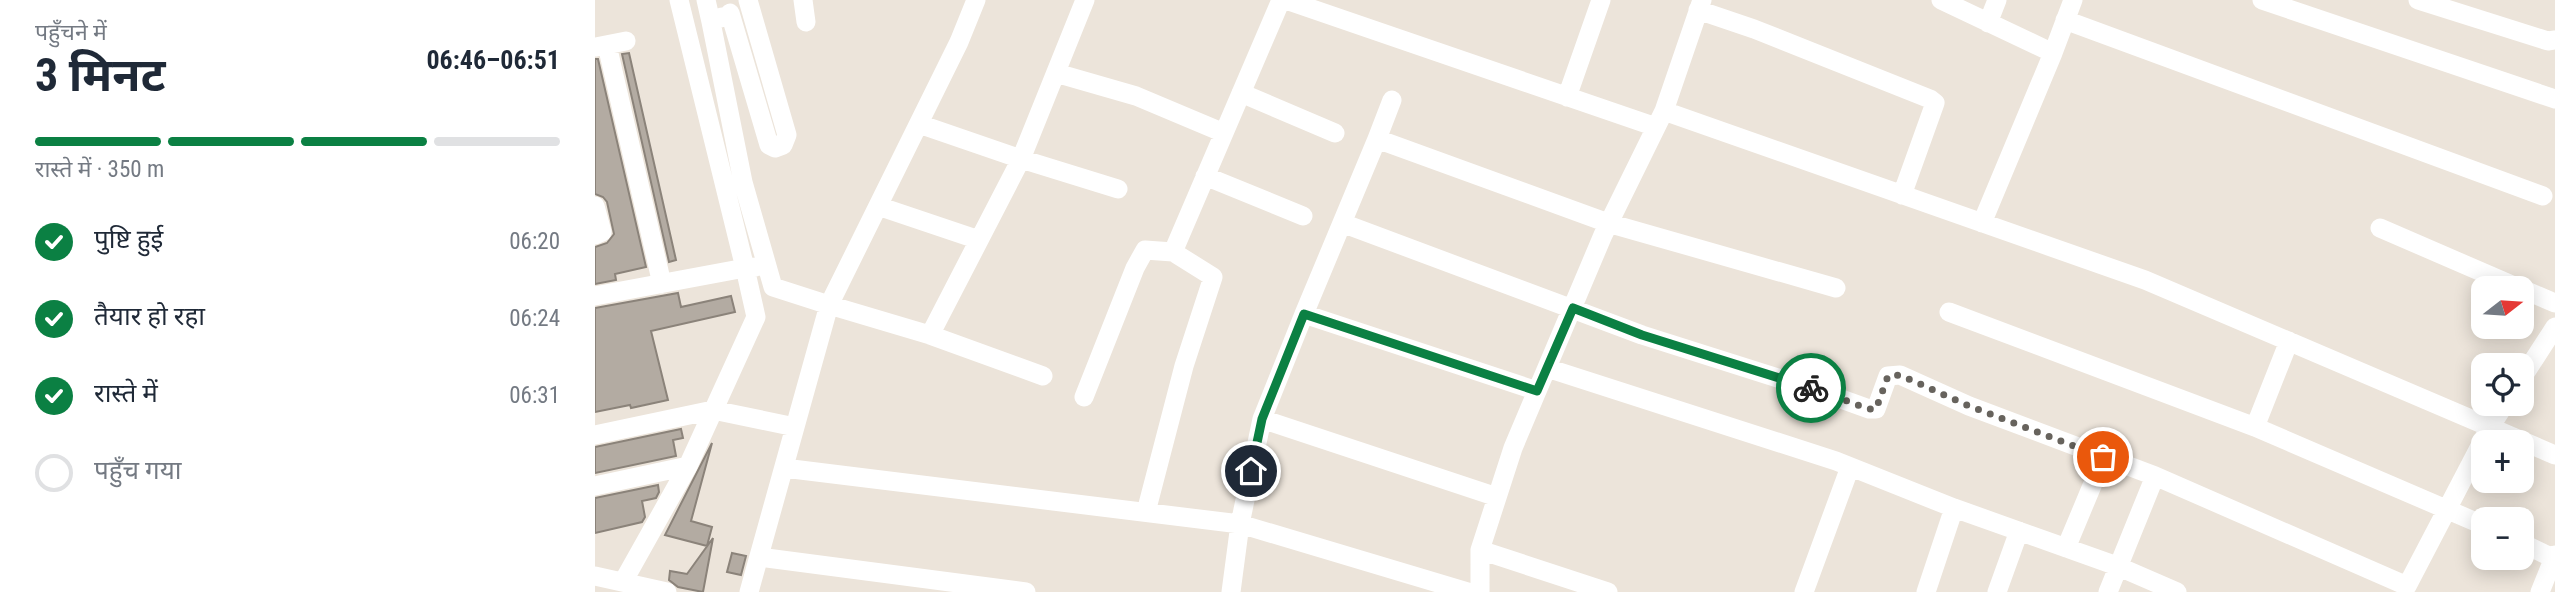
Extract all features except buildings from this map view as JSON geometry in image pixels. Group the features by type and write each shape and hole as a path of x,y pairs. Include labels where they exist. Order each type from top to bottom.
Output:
{"street":[{"path":"624,582 688,466 756,317 679,0"},
{"path":"706,0 743,182 773,287 930,335 1043,376"},
{"path":"711,22 730,6 769,145 775,148 783,145 787,135 748,0"},
{"path":"803,0 806,22"},
{"path":"749,592 829,305 959,42 976,0"},
{"path":"930,335 1021,159 1085,0"},
{"path":"1173,252 1281,0"},
{"path":"1286,0 1567,97 1660,119 1902,195 2145,280 2555,455"},
{"path":"1941,0 2053,53"},
{"path":"1988,23 1997,0"},
{"path":"1982,223 2073,0"},
{"path":"2262,0 2555,99"},
{"path":"2418,0 2450,5 2548,41 2555,40"},
{"path":"1567,97 1595,2"},
{"path":"1480,592 1480,550 1513,448 1608,223 1660,119 1700,5 1935,103 1902,195"},
{"path":"2065,20 2543,196"},
{"path":"609,44 662,284"},
{"path":"1056,73 1136,96 1224,133"},
{"path":"1241,93 1335,133"},
{"path":"1231,592 1240,523 1262,419 1392,100"},
{"path":"919,124 1118,189"},
{"path":"1377,139 1608,223 1836,288"},
{"path":"1206,176 1303,216"},
{"path":"595,206 602,232 595,235"},
{"path":"878,206 979,240"},
{"path":"1342,223 1642,335 1819,390 1869,409 1876,409 1888,376 1900,375 1969,406 2155,476 2413,589 2447,508 2497,416"},
{"path":"2380,229 2490,276"},
{"path":"1084,397 1135,268 1145,250 1173,252 1213,277 1184,366 1146,512"},
{"path":"595,296 767,265"},
{"path":"2534,294 2555,303"},
{"path":"1949,312 2255,427 2471,519"},
{"path":"1304,314 1537,391"},
{"path":"2534,359 2555,327"},
{"path":"2255,427 2289,341"},
{"path":"1547,368 1850,467 1954,508 2117,566 2177,592"},
{"path":"595,435 713,410 795,427"},
{"path":"1262,419 1497,497"},
{"path":"2066,548 2103,457"},
{"path":"595,486 688,466"},
{"path":"1804,592 1850,467"},
{"path":"784,468 1240,523 1468,592"},
{"path":"2108,592 2155,476"},
{"path":"1926,592 1954,508"},
{"path":"1997,592 2019,531"},
{"path":"2534,548 2555,557 2540,592"},
{"path":"1480,550 1608,592"},
{"path":"759,557 1027,592"},
{"path":"595,576 667,592"}],"way so far":[{"path":"1811,388 1869,409 1876,409 1888,376 1900,375 1969,406 2103,457"}],"route":[{"path":"1251,471 1262,419 1304,314 1537,391 1573,308 1642,335 1811,388"}]}
